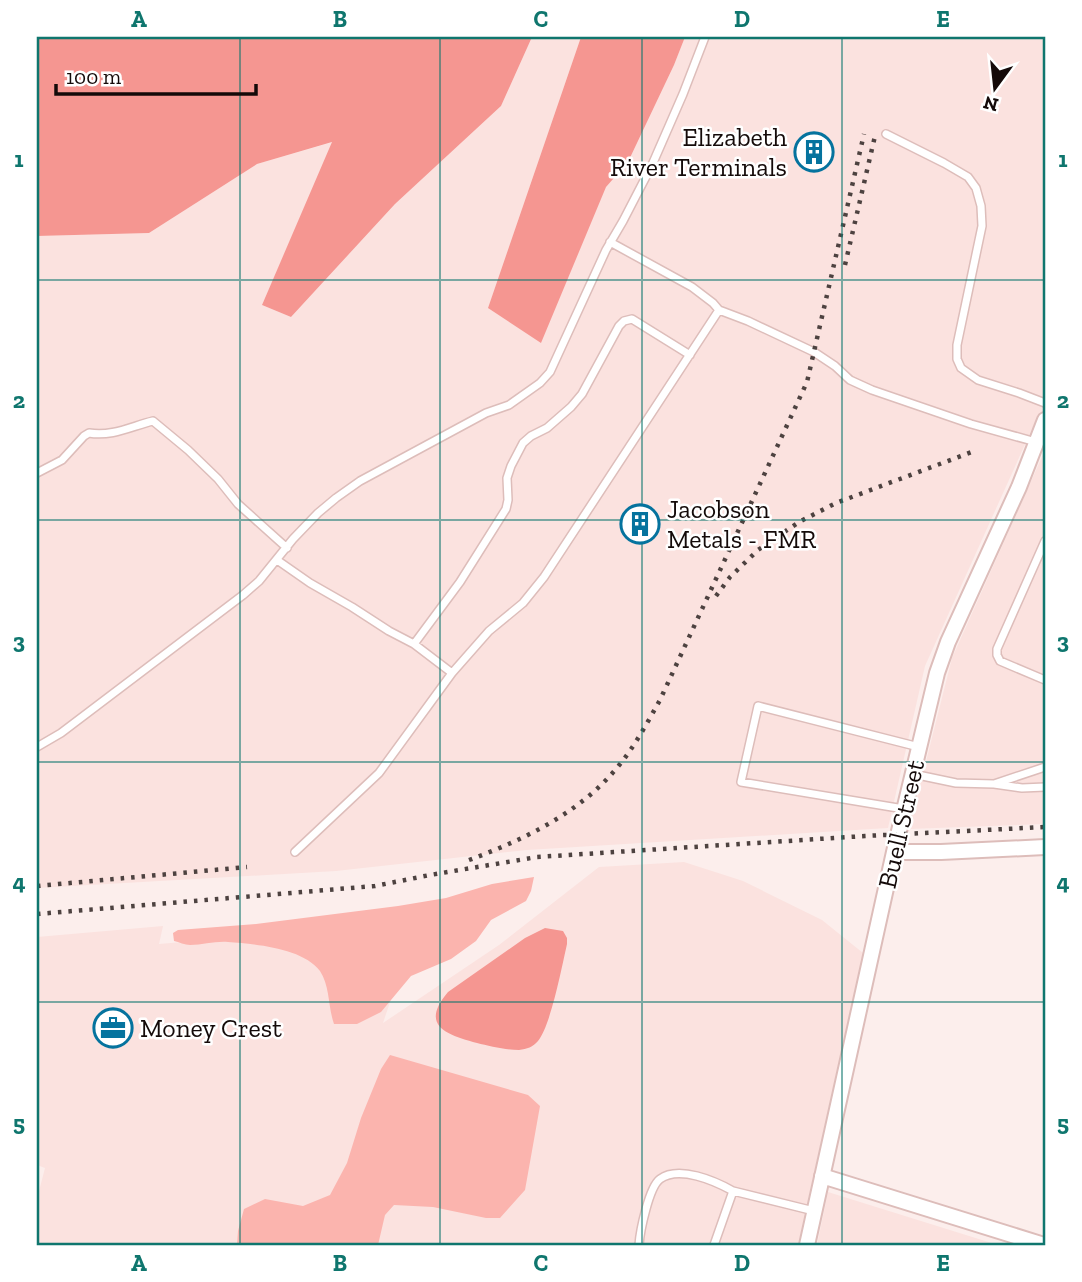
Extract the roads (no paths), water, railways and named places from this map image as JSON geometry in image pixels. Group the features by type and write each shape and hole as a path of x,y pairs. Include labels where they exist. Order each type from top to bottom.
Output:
{"street":[{"name":"Buell Street","path":"807,1245 894,852 937,673 948,642 1019,487 1045,420"},
{"path":"894,852 1045,846"},
{"path":"822,1176 1044,1245"}],"lane":[{"path":"37,747 61,733 243,595 335,498 360,481 486,413 509,405 540,383 550,372 610,243 652,164 705,37"},
{"path":"886,134 968,177 976,188 981,206 982,226 957,345 957,359 961,368 978,380 1045,403"},
{"path":"610,243 692,287 719,310 814,352 850,380 971,424 1037,442"},
{"path":"295,852 379,773 452,673 489,631 523,603 544,577 719,310"},
{"path":"414,644 460,582 506,509 511,466 523,443 547,428 577,401 618,326 632,319 690,355"},
{"path":"37,473 62,460 89,433 123,431 153,421 188,450 218,479 238,504 286,548"},
{"path":"1045,541 997,649 997,655 1000,661 1045,680"},
{"path":"277,560 310,583 414,644 452,673"},
{"path":"905,809 741,782 758,706 919,747"},
{"path":"994,784 1045,767"},
{"path":"913,774 956,783 1045,787"},
{"path":"639,1245 641,1227 653,1189 660,1179 677,1173 712,1180 733,1191 814,1211"},
{"path":"714,1245 733,1191"}],"railway":[{"path":"469,860 529,834 585,799 623,761 660,700 807,382 864,134"},
{"path":"845,265 875,136"},
{"path":"716,596 730,577 758,550 799,522 836,503 977,450"},
{"path":"37,914 375,886 537,857 1045,827"},
{"path":"37,886 247,867"}],"place":[{"name":"Elizabeth River Terminals","path":"814,152"},
{"name":"Jacobson Metals - FMR","path":"640,524"},
{"name":"Money Crest","path":"113,1028"}]}
